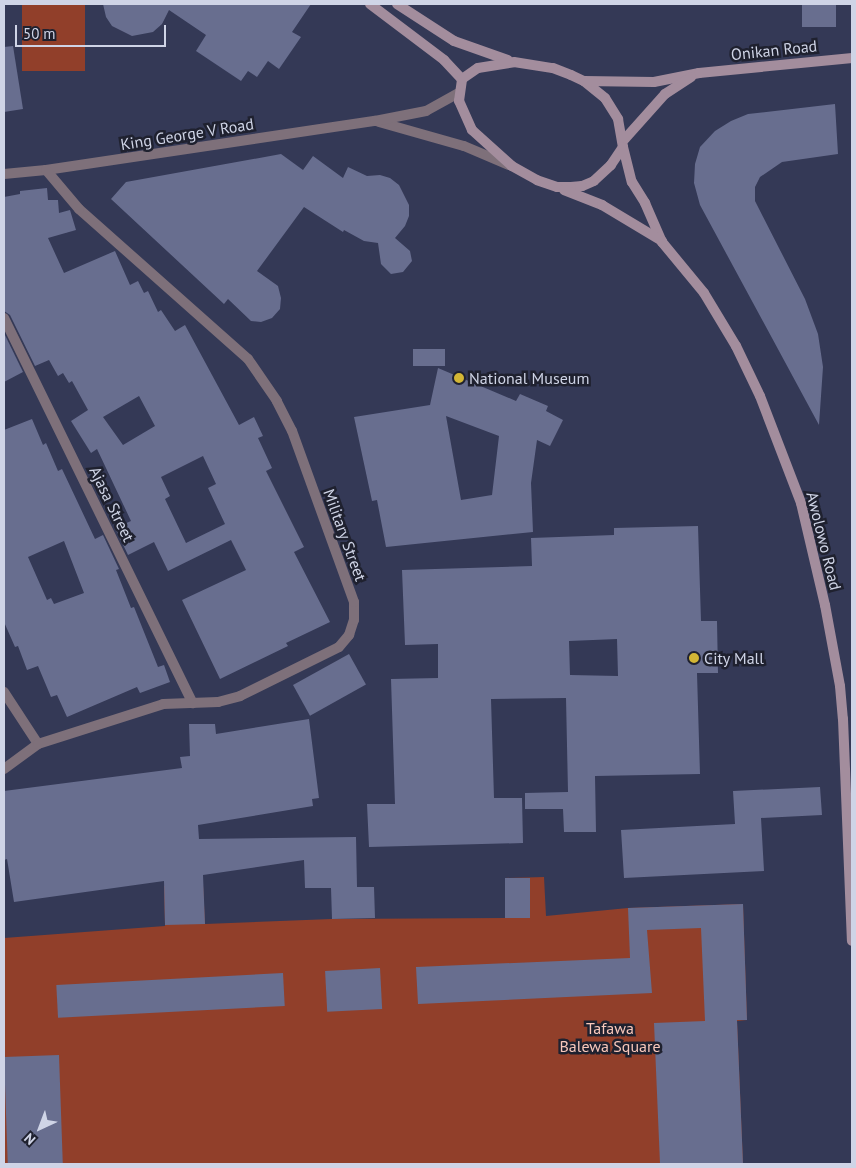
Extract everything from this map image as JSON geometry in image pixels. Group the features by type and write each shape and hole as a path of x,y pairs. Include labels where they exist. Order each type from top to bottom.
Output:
{"main road":[{"path":"370,4 444,60 462,79"},
{"path":"397,4 454,41 514,62 553,68 584,81 605,98 618,119 632,182 645,203 662,242"},
{"name":"Onikan Road","path":"584,81 654,82 699,73 852,58"},
{"path":"514,62 478,68 462,79 459,102 472,130 512,166 537,180 602,205 662,242"},
{"path":"557,187 582,186 594,181 611,164 623,144 664,94 699,73"},
{"name":"Awolowo Road","path":"662,242 704,293 736,346 760,396 801,503 825,605 840,686 850,834 852,941"}],"street":[{"name":"King George V Road","path":"4,174 46,170 375,121 426,111 459,93"},
{"path":"375,121 464,146 512,166"},
{"name":"Military Street","path":"4,769 38,744 163,704 218,702 240,696 339,647 348,634 354,620 354,602 292,431 277,401 248,359 79,209 46,170"},
{"name":"Ajasa Street","path":"4,318 193,703"},
{"path":"4,692 38,744"}],"green space":[{"path":"22,4 85,4 85,71 22,71"},
{"name":"Tafawa Balewa Square","path":"544,877 546,916 628,908 743,904 747,1020 737,1021 743,1164 4,1164 4,938 165,926 164,886 203,885 205,924 332,919 506,918 505,878"}],"building":[{"path":"103,4 311,4 292,32 301,37 279,69 268,61 257,77 248,71 241,81 196,51 206,35 169,10 162,24 153,32 132,36 112,26 106,17"},
{"path":"802,4 836,4 836,27 802,27"},
{"path":"13,46 23,109 4,112 4,47"},
{"path":"835,104 838,154 782,162 760,177 755,187 755,201 805,299 818,334 823,367 819,425 700,205 694,183 695,164 700,147 715,131 731,121 748,114"},
{"path":"281,154 303,170 313,156 343,178 348,167 367,176 380,175 390,178 399,185 409,205 409,216 405,226 395,238 410,251 412,261 403,272 391,274 381,264 378,243 364,241 344,230 343,232 304,207 257,271 278,286 281,298 280,309 272,318 261,322 251,321 228,299 224,304 111,199 126,182"},
{"path":"47,188 48,200 58,200 59,213 70,210 76,230 48,238 64,273 115,251 130,285 138,281 144,293 148,291 158,312 161,310 175,331 185,325 239,425 254,417 263,436 258,438 272,468 266,471 304,547 294,552 330,622 286,643 288,646 220,679 182,600 246,570 231,540 168,571 154,542 128,555 115,528 131,521 97,449 91,453 71,421 88,410 72,381 69,383 63,373 58,376 49,360 35,366 10,315 4,311 4,197 20,194 20,191","holes":["139,396 155,426 123,445 103,417","203,456 216,484 208,488 225,524 186,543 165,499 170,496 161,477"]},
{"path":"4,333 23,372 4,382"},
{"path":"413,349 445,349 445,366 413,366"},
{"path":"438,368 516,401 520,394 548,406 546,411 563,420 550,446 537,440 531,483 533,532 386,547 377,500 372,501 354,417 430,405","holes":["446,416 499,436 492,495 461,500"]},
{"path":"32,419 43,445 46,443 58,471 62,469 95,539 103,535 119,569 116,570 131,608 134,607 158,667 164,665 170,682 140,693 137,687 67,717 57,695 51,697 38,666 27,670 18,646 15,647 4,622 4,430","holes":["64,541 84,593 54,604 51,598 47,600 28,557"]},
{"path":"698,526 701,621 717,621 718,673 697,673 700,774 595,776 596,832 564,832 563,809 525,809 525,793 568,792 566,698 491,699 494,798 522,798 523,843 369,847 367,804 395,804 391,679 438,678 438,644 405,645 402,570 532,566 531,538 614,535 614,528","holes":["617,639 618,676 570,675 569,641"]},
{"path":"349,654 366,685 310,716 293,685"},
{"path":"309,719 319,798 312,799 313,806 198,825 199,839 356,837 357,887 374,887 375,918 332,919 331,888 305,888 304,860 203,875 205,924 165,925 164,881 14,902 7,859 4,860 4,791 182,768 180,757 190,756 189,724 215,724 216,734"},
{"path":"820,787 822,815 761,818 764,871 624,878 621,830 735,824 733,791"},
{"path":"505,878 530,878 530,918 505,918"},
{"path":"743,904 747,1020 737,1020 743,1164 660,1164 654,1023 705,1021 701,928 647,930 652,993 418,1004 416,967 630,958 628,908"},
{"path":"380,968 382,1009 327,1012 325,971"},
{"path":"283,973 285,1006 58,1018 56,985"},
{"path":"59,1055 63,1164 8,1164 4,1057"}],"place":[{"name":"National Museum","path":"459,378"},
{"name":"City Mall","path":"694,658"}]}
